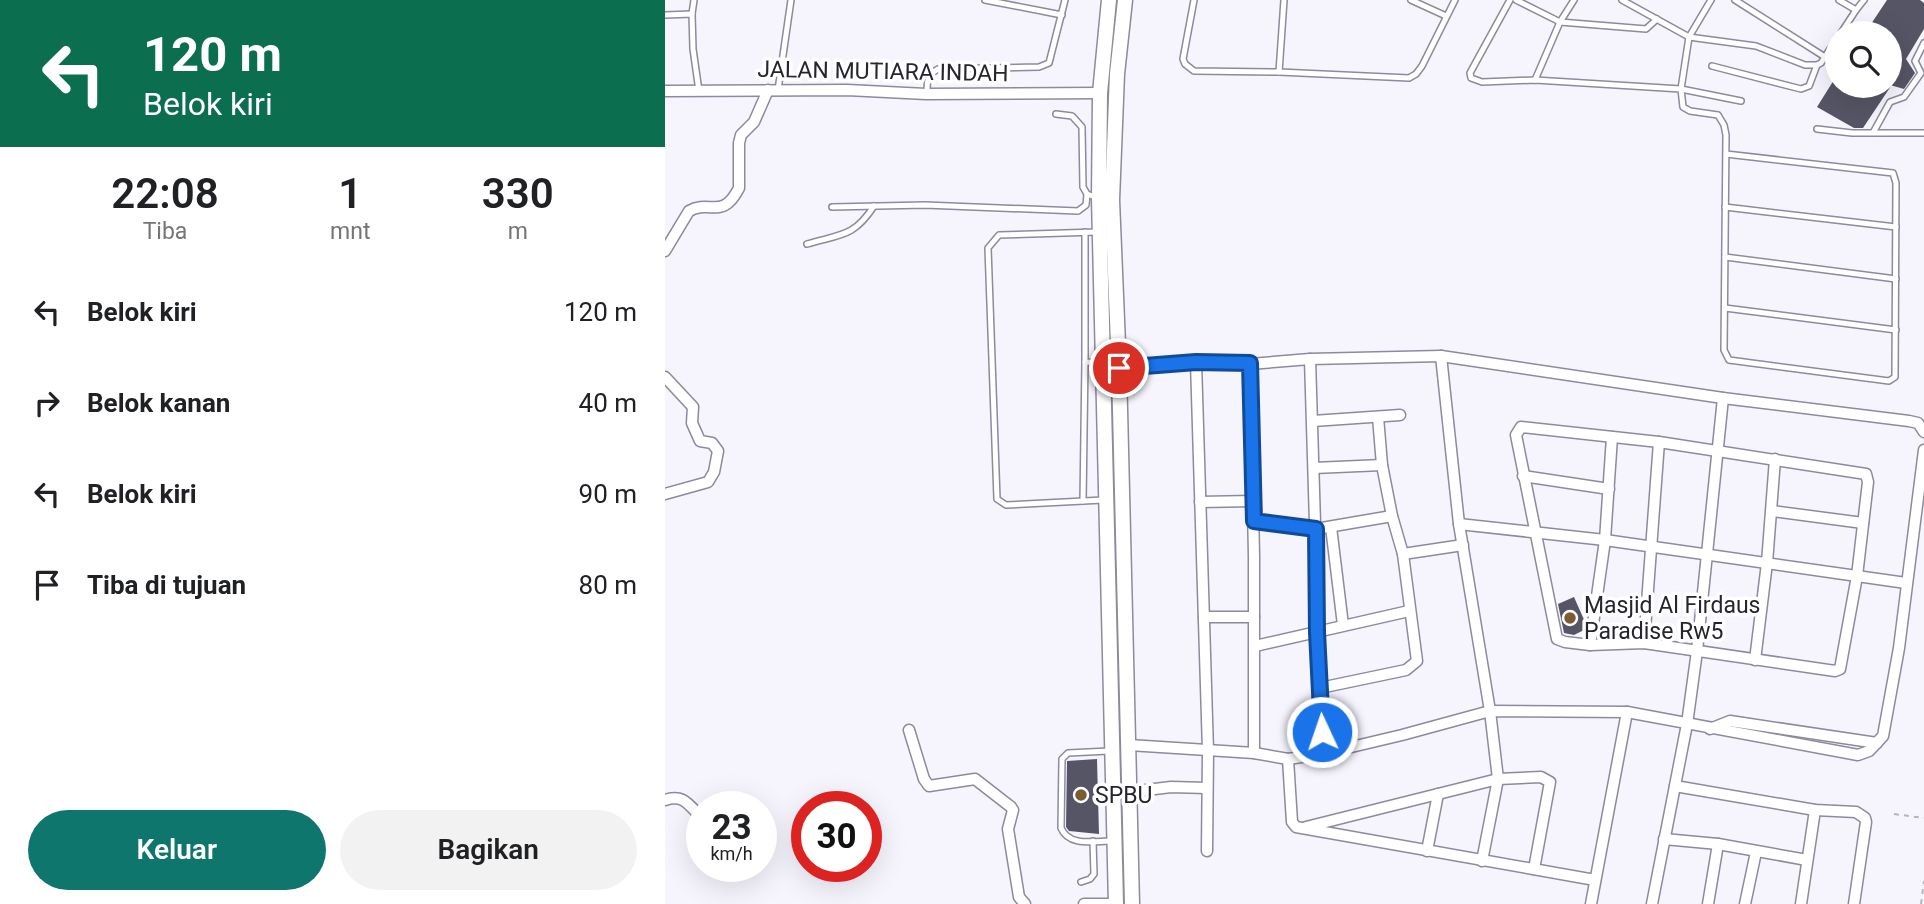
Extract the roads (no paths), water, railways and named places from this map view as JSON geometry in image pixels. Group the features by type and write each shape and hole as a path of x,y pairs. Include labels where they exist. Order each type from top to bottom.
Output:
{"main road":[{"path":"1109,0 1100,93 1100,197 1117,904"},
{"path":"1125,0 1100,197 1119,368 1132,904"},
{"path":"1116,871 1131,870"}],"street":[{"path":"665,251 689,211 695,208 721,208 736,193 739,188 741,135 754,122 773,90"},
{"name":"JALAN MUTIARA INDAH","path":"665,91 1100,93"},
{"path":"1119,368 1196,362 1250,363 1441,356 1723,398 1909,421 1918,423 1924,432"},
{"path":"1441,356 1459,524 1490,711 1498,779 1482,860"},
{"path":"1310,359 1322,754"},
{"path":"1196,362 1208,751 1206,851"},
{"path":"1250,363 1254,521 1254,753"},
{"path":"665,377 693,407 692,423 699,441 712,443 717,451 714,472 705,485 665,494"},
{"path":"1652,904 1687,724 1723,398"},
{"path":"1313,421 1400,415"},
{"path":"1320,688 1406,670 1413,666 1417,656 1403,554 1382,465 1378,417"},
{"path":"1521,426 1659,442 1866,474 1868,482 1857,576 1840,668 1835,671 1644,643 1590,645 1557,639 1515,435 1521,426"},
{"path":"1590,645 1605,540 1612,438"},
{"path":"1644,643 1659,442"},
{"path":"1129,745 1254,753 1289,759 1402,735 1490,711 1627,712 1858,755 1869,751 1883,736 1899,648 1924,450"},
{"path":"1755,660 1767,564 1775,459"},
{"path":"1314,468 1382,465"},
{"path":"1523,476 1609,489"},
{"path":"1200,502 1253,501"},
{"path":"1772,511 1863,523"},
{"path":"1254,521 1316,529 1392,516"},
{"path":"1459,524 1605,540 1906,583"},
{"path":"1331,527 1343,625"},
{"path":"1403,554 1463,545"},
{"path":"1255,646 1409,611"},
{"path":"1204,617 1254,617"},
{"path":"1591,904 1627,712"},
{"path":"909,730 924,779 929,786 975,779 1013,810 1008,830 1019,898 1025,904"},
{"path":"1289,759 1292,822 1300,828 1595,880"},
{"path":"1300,828 1498,779 1545,778 1550,782 1534,869"},
{"path":"1675,786 1815,810 1856,812 1865,818 1854,904"},
{"path":"1131,792 1171,787 1207,788"},
{"path":"1427,851 1438,794"},
{"path":"665,800 675,797 686,802"},
{"path":"1801,904 1815,810"},
{"path":"1664,839 1807,860"},
{"path":"1708,904 1718,845"},
{"path":"1745,904 1756,852"},
{"path":"1084,904 1117,904"}],"lane":[{"path":"694,0 693,49 699,91"},
{"path":"773,90 791,0"},
{"path":"985,0 1062,15"},
{"path":"926,94 927,79 930,73 938,69 1047,65 1052,57 1065,0"},
{"path":"1194,0 1183,59 1189,68 1202,72 1279,72 1409,78 1422,66 1455,0"},
{"path":"1279,72 1285,0"},
{"path":"1411,0 1446,16"},
{"path":"1510,0 1470,73 1471,78 1482,82 1535,80 1681,89 1741,101"},
{"path":"1516,0 1560,22 1646,29 1657,19"},
{"path":"1535,80 1560,22 1574,0"},
{"path":"1622,0 1689,37 1756,46 1805,65 1817,65"},
{"path":"1711,0 1689,37 1681,89 1683,107 1718,116 1726,135 1724,350 1729,360 1889,381 1895,377 1896,183 1893,173 1726,153"},
{"path":"1712,66 1805,89 1817,65 1825,57 1735,0"},
{"path":"1839,0 1856,10"},
{"path":"1849,21 1864,0"},
{"path":"665,15 692,14"},
{"path":"1874,131 1890,102 1905,97 1921,73 1915,61 1924,43"},
{"path":"832,207 926,205 1077,211 1100,197 1083,187 1082,127 1072,116 1056,114"},
{"path":"1817,129 1852,133 1924,133"},
{"path":"807,244 856,229 874,206"},
{"path":"1725,207 1896,227"},
{"path":"1101,232 999,235 988,248 997,499 1006,505 1107,500"},
{"path":"1083,501 1084,233"},
{"path":"1725,257 1896,279"},
{"path":"1725,308 1896,330"},
{"path":"1085,362 1104,363"},
{"path":"1112,751 1068,754 1060,765 1063,831 1066,837 1075,841 1115,841"},
{"path":"1081,882 1094,874 1093,841"}],"place":[{"name":"Masjid Al Firdaus Paradise Rw5","path":"1570,618"},
{"name":"SPBU","path":"1081,795"}]}
